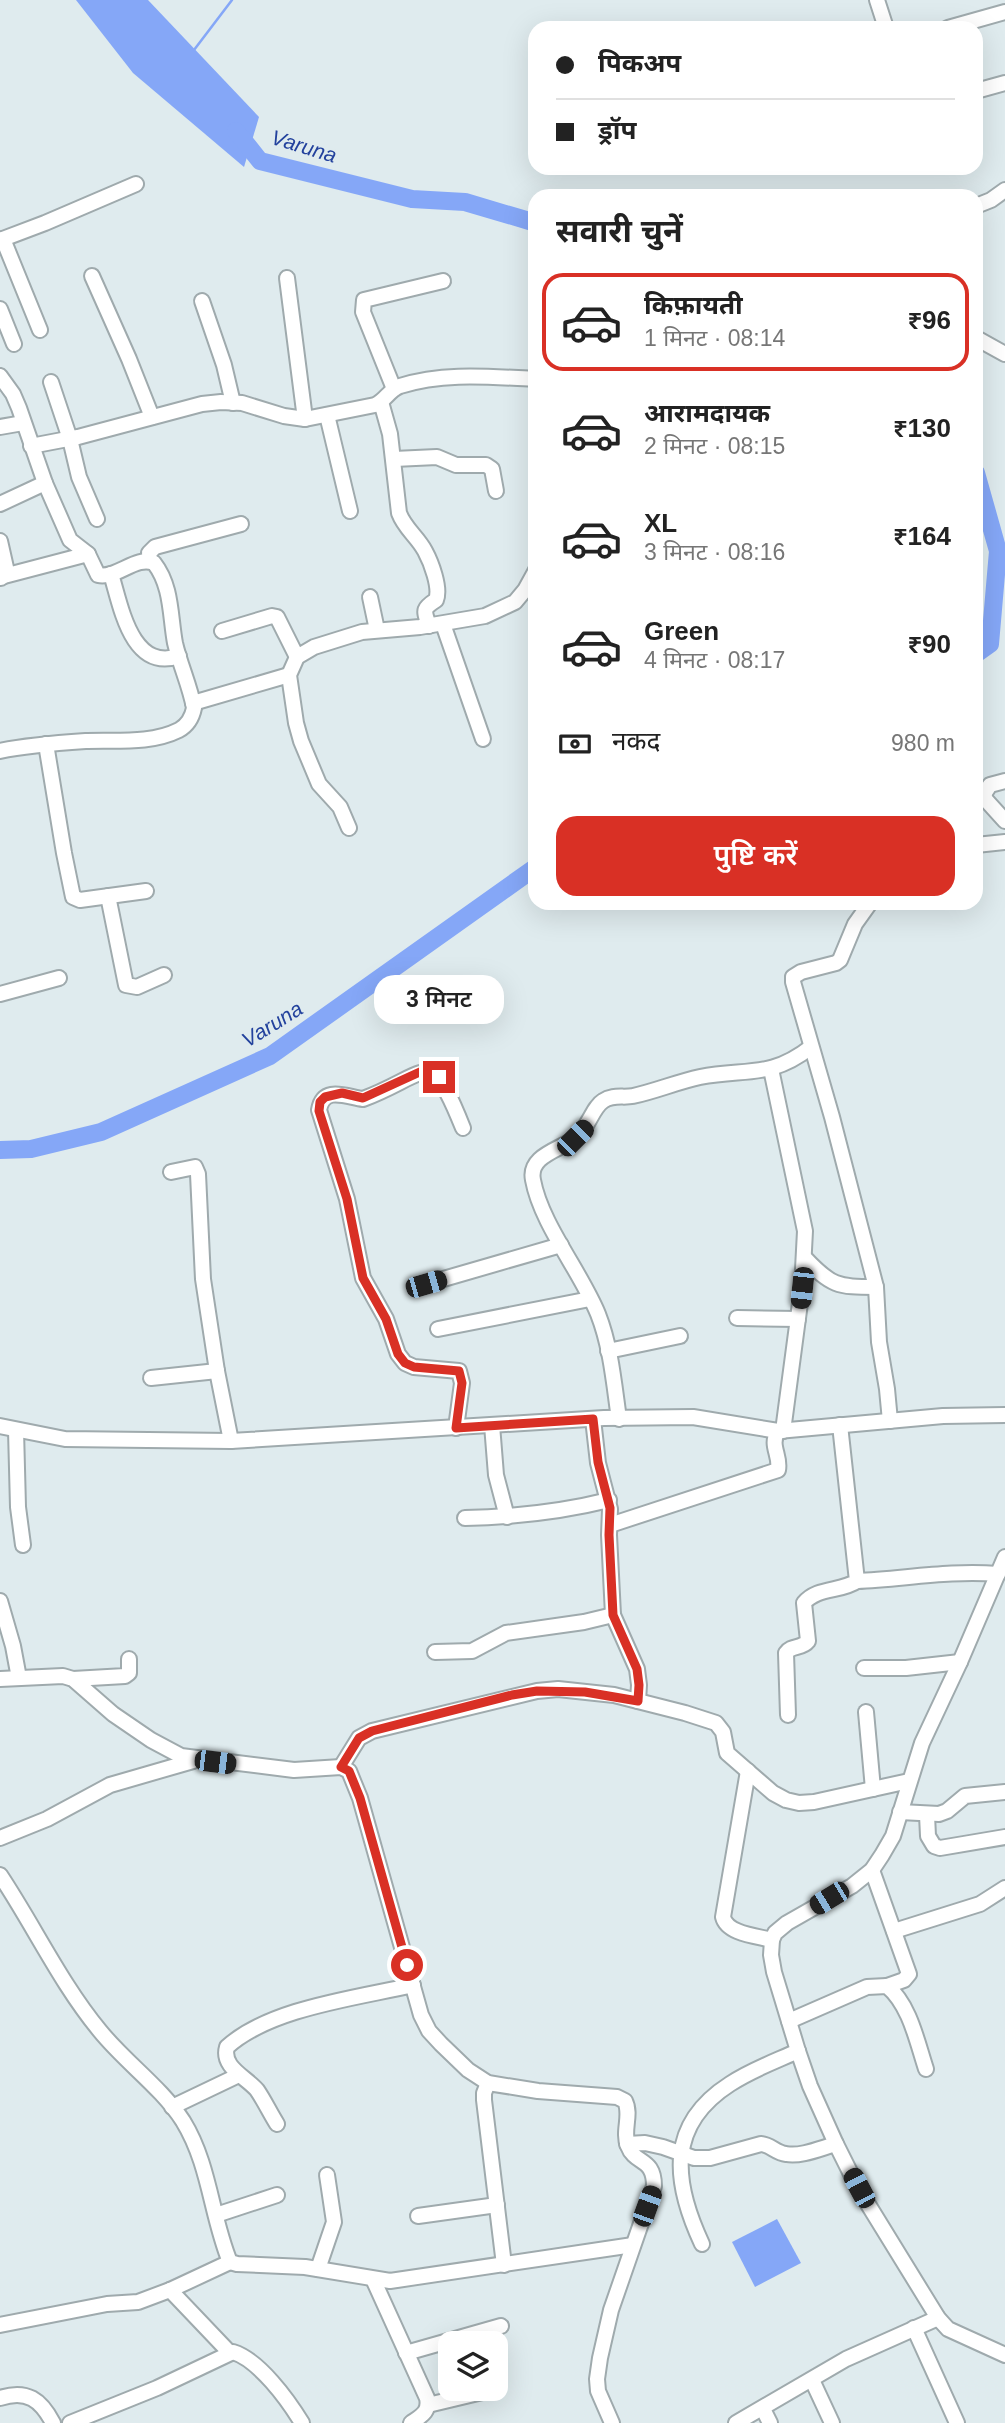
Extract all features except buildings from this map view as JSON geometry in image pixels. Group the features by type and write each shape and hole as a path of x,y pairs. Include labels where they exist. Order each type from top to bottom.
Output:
{"street":[{"path":"877,0 884,21"},
{"path":"974,21 999,14 989,0"},
{"path":"983,89 1005,83"},
{"path":"40,330 2,239 76,211 136,184"},
{"path":"983,203 1005,190"},
{"path":"92,276 130,359 152,417"},
{"path":"287,278 305,419"},
{"path":"394,389 363,312 364,300 443,281"},
{"path":"202,301 224,365 233,403"},
{"path":"0,309 14,344"},
{"path":"983,342 1005,354"},
{"path":"0,376 13,394 45,483 70,540 88,554 98,575 111,574 149,560"},
{"path":"31,446 70,439 202,404 233,403 305,419 381,402 394,389 453,377 528,379"},
{"path":"51,382 70,439 79,477 97,519"},
{"path":"381,402 394,459 399,513 403,524 425,551 438,592 436,600 425,610 436,625 483,739"},
{"path":"327,415 350,511"},
{"path":"0,427 23,422"},
{"path":"394,459 437,457 456,465 486,465 492,469 496,491"},
{"path":"0,504 45,483"},
{"path":"0,751 46,744 117,742 165,735 182,729 191,719 194,708 179,656 170,603 158,568 149,560 149,554 155,547 241,524"},
{"path":"0,541 7,565 7,572 2,578"},
{"path":"2,578 88,554"},
{"path":"111,574 134,641 155,658 179,656"},
{"path":"349,828 340,807 319,784 301,741 289,676 297,657 314,647 377,630 436,625 485,615 508,606 528,585"},
{"path":"370,597 377,630"},
{"path":"222,631 272,616 277,617 297,657"},
{"path":"193,703 289,676"},
{"path":"46,744 71,893 76,900 80,900 146,891"},
{"path":"1005,781 990,785 984,794 986,800 1005,821"},
{"path":"983,844 1005,842"},
{"path":"108,896 126,985 137,987 164,975"},
{"path":"865,910 855,924 840,960 800,972 793,977 793,982 832,1117 876,1287 879,1342 890,1420"},
{"path":"0,993 59,978"},
{"path":"619,1419 608,1351 598,1315 536,1191 532,1178 533,1167 540,1159 575,1138 586,1128 603,1101 616,1096 634,1096 703,1076 771,1069 790,1062 811,1047"},
{"path":"610,1525 778,1470 773,1442 781,1431 798,1320 804,1257 804,1220 798,1203 771,1069"},
{"path":"456,1428 462,1383 459,1371 428,1370 405,1363 398,1354 382,1311 363,1278 352,1220 319,1111 320,1102 325,1097 342,1093 363,1098 422,1071 439,1077 448,1091 463,1128"},
{"path":"171,1172 195,1167 198,1174 203,1279 231,1441"},
{"path":"426,1284 562,1245"},
{"path":"804,1257 831,1282 854,1287 876,1287"},
{"path":"438,1329 590,1299"},
{"path":"737,1318 798,1320"},
{"path":"608,1351 680,1336"},
{"path":"151,1378 217,1371"},
{"path":"0,1426 65,1438 231,1441 593,1419 693,1417 781,1431 890,1420 1005,1415"},
{"path":"593,1419 598,1462 609,1500 613,1615 637,1669 638,1701"},
{"path":"492,1425 496,1475 506,1517"},
{"path":"840,1425 857,1581"},
{"path":"16,1430 18,1507 23,1545"},
{"path":"465,1518 556,1512 609,1500"},
{"path":"1005,1557 999,1580 932,1718 892,1836 872,1870 852,1886 787,1923 775,1933 771,1955 810,2086 859,2188 938,2318 948,2329 1005,2355"},
{"path":"788,1715 786,1653 808,1641 804,1603 815,1595 857,1581 953,1572 999,1580"},
{"path":"0,1601 19,1678"},
{"path":"435,1652 472,1651 506,1633 613,1615"},
{"path":"0,1679 125,1676 129,1673 128,1659"},
{"path":"864,1668 906,1668 960,1662"},
{"path":"73,1679 113,1714 151,1740 181,1756 294,1770 341,1767 349,1771 357,1789 412,1985 429,2031 468,2070 488,2083 621,2099 627,2104 626,2144 631,2153 646,2163 654,2174 654,2186 611,2310 597,2379 598,2391 612,2423"},
{"path":"341,1767 359,1738 372,1731 512,1695 558,1689 614,1695 716,1723 723,1732 727,1753 773,1793 786,1800 799,1803 909,1781"},
{"path":"866,1712 873,1789"},
{"path":"0,1838 47,1819 110,1785 197,1760"},
{"path":"748,1771 723,1917 724,1924 730,1929 772,1940"},
{"path":"900,1812 927,1815 947,1811 965,1796 1005,1792"},
{"path":"927,1815 928,1836 934,1846 1005,1838"},
{"path":"789,2021 867,1987 887,1986 904,1980 909,1974 872,1870"},
{"path":"0,1875 75,1999 101,2033 172,2107 194,2143 206,2175 230,2262"},
{"path":"894,1931 980,1904 1005,1888"},
{"path":"277,2124 256,2090 239,2075 227,2058 227,2046 258,2027 298,2010 412,1985"},
{"path":"887,1986 894,1992 908,2018 926,2069"},
{"path":"702,2244 690,2215 679,2152 687,2129 712,2097 731,2083 799,2051"},
{"path":"172,2107 239,2075"},
{"path":"488,2083 484,2100 504,2265"},
{"path":"626,2144 645,2143 694,2158 710,2158 761,2144 786,2154 836,2144"},
{"path":"318,2269 334,2222 327,2175"},
{"path":"216,2215 277,2195"},
{"path":"418,2216 497,2205"},
{"path":"0,2325 107,2304 138,2302 230,2262 318,2269 373,2279 405,2280 632,2245"},
{"path":"373,2279 428,2405 426,2411 411,2423"},
{"path":"170,2290 230,2353"},
{"path":"736,2423 846,2359 938,2318"},
{"path":"407,2353 501,2326"},
{"path":"914,2328 957,2423"},
{"path":"70,2423 157,2388 230,2353 241,2354 271,2381 302,2423"},
{"path":"812,2380 832,2423"},
{"path":"0,2398 19,2395 31,2397 47,2411 53,2423"},
{"path":"428,2405 445,2401"},
{"path":"762,2409 769,2423"}],"water":[{"path":"76,0 148,0 259,117 244,167 133,73"},
{"path":"777,2219 801,2263 755,2287 732,2242"}],"waterway":[{"path":"194,50 232,0"},
{"name":"Varuna","path":"236,131 260,161 412,199 465,202 528,221"},
{"name":"Varuna","path":"983,498 998,551 990,644 983,649"},
{"name":"Varuna","path":"0,1150 31,1149 101,1132 270,1056 528,873"}],"route":[{"path":"407,1965 360,1798 349,1771 341,1767 359,1738 372,1731 537,1691 558,1689 614,1695 638,1701 639,1685 632,1655 613,1615 610,1508 598,1462 593,1419 456,1428 462,1383 459,1371 428,1370 405,1363 398,1354 379,1304 363,1278 347,1199 319,1111 320,1102 325,1097 342,1093 358,1098 371,1096 422,1071 439,1077"}]}
